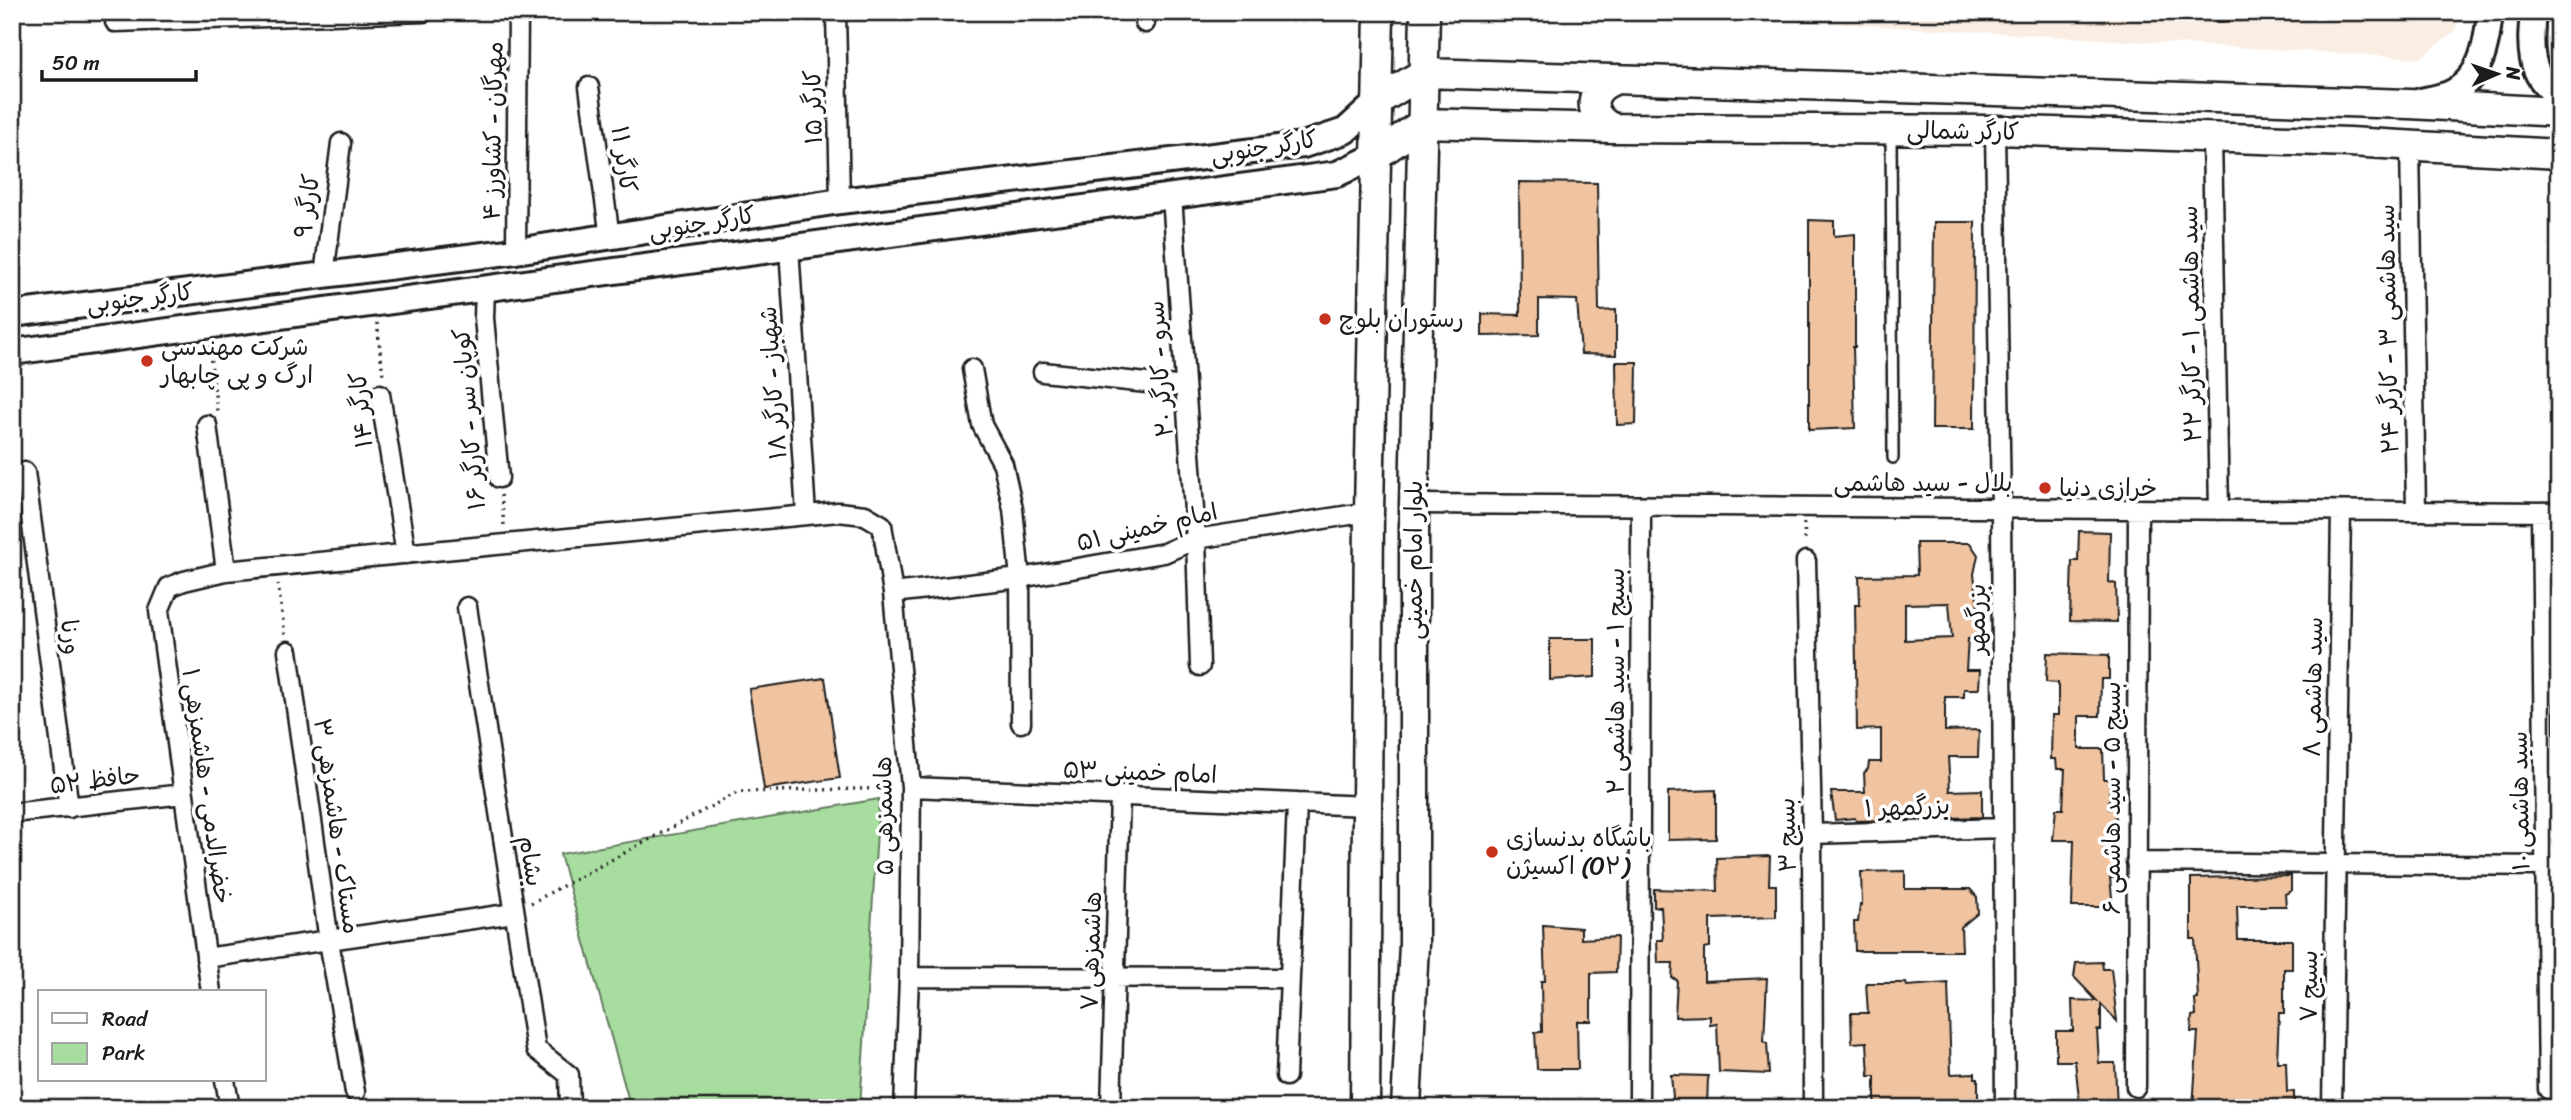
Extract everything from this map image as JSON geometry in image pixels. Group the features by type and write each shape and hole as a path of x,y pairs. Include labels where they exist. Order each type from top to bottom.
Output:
{"main road":[{"name":"بلوار امام خمینی","path":"1365,1108 1369,512 1379,12"},
{"name":"بلوار امام خمینی","path":"1406,1108 1414,944 1414,504 1425,12"},
{"path":"2409,104 2449,94 2466,82 2483,61 2490,12"},
{"path":"2533,12 2530,47 2535,71 2551,90 2559,94"},
{"path":"1379,100 1424,73"},
{"name":"کارگر شمالی","path":"1424,73 2409,104 2559,112"},
{"path":"1613,128 1602,123 1595,113 1593,101 1597,90 1606,82 1618,79"},
{"name":"کارگر جنوبی","path":"12,314 516,251 840,201 1303,145 1345,131 1379,100"},
{"path":"1377,155 1423,123"},
{"name":"کارگر شمالی","path":"1423,123 1613,128 1995,130 2410,145 2559,154"},
{"name":"کارگر جنوبی","path":"12,352 1337,174 1377,155"},
{"path":"840,201 844,240"}],"street":[{"path":"115,17 424,12"},
{"name":"مهرگان - کشاورز ۴","path":"516,251 518,12"},
{"name":"کارگر ۱۵","path":"835,12 840,201"},
{"name":"کارگر ۱۱","path":"589,87 610,237"},
{"name":"بزرگمهر","path":"1995,130 2001,508 2005,1108"},
{"name":"سید هاشمی ۱ - کارگر ۲۲","path":"2212,137 2219,510"},
{"name":"کارگر ۹","path":"324,275 341,143"},
{"name":"سید هاشمی ۳ - کارگر ۲۴","path":"2410,145 2416,511"},
{"name":"سرو - کارگر ۲۰","path":"1172,196 1196,539 1200,666"},
{"name":"شهباز - کارگر ۱۸","path":"789,247 806,515"},
{"name":"کوپان سر - کارگر ۱۶","path":"485,289 484,318 499,478"},
{"path":"972,369 982,425 1003,464 1013,509 1020,578 1021,723"},
{"path":"1043,372 1185,387"},
{"name":"کارگر ۱۴","path":"380,394 406,554"},
{"path":"207,425 226,571 806,515"},
{"name":"ورنا","path":"25,472 69,808"},
{"name":"بلال - سید هاشمی","path":"1414,504 2550,512"},
{"name":"بسیج ۱ - سید هاشمی ۲","path":"1639,1108 1641,506"},
{"name":"بسیج ۵ - سید هاشمی ۶","path":"2136,1087 2138,509"},
{"name":"سید هاشمی ۸","path":"2334,864 2341,511"},
{"name":"هاشمزهی ۵","path":"806,515 838,512 865,515 882,525 892,593 911,787 909,977 904,1108"},
{"name":"امام خمینی ۵۱","path":"892,593 1020,578 1164,553 1196,539 1369,512"},
{"name":"سید هاشمی ۱۰","path":"2548,1089 2546,866 2550,512"},
{"name":"بسیج ۳","path":"1806,561 1812,834 1813,1108"},
{"name":"خضرالدمی - هاشمزهی ۱","path":"211,990 159,611 169,587 226,571"},
{"name":"بشام","path":"467,607 536,1049 569,1075 570,1108"},
{"name":"مستاک - هاشمزهی ۳","path":"288,651 329,941 355,1091"},
{"name":"امام خمینی ۵۳","path":"911,787 1367,806"},
{"name":"حافظ ۵۲","path":"12,813 184,794"},
{"name":"هاشمزهی ۷","path":"1111,1108 1120,796"},
{"path":"1286,1076 1297,803"},
{"name":"بزرگمهر ۱","path":"1812,834 2003,828"},
{"path":"2136,862 2546,866"},
{"name":"بسیج ۷","path":"2333,1108 2334,864"},
{"path":"206,958 514,913"},
{"path":"909,977 1290,978"},
{"path":"225,1082 230,1108"}],"lane":[{"path":"2182,12 2220,16 2276,12"},
{"path":"1891,130 1893,458"}],"path":[{"name":"کارگر ۱۴","path":"374,303 384,381 380,394"},
{"path":"207,325 218,422 207,425"},
{"name":"کوپان سر - کارگر ۱۶","path":"499,478 506,545"},
{"path":"1803,507 1806,561"},
{"path":"275,566 288,651"},
{"path":"514,913 738,792 911,787"}],"shaded area":[{"path":"1644,12 2458,12 2456,31 2420,58"}],"green space":[{"path":"879,799 860,1108 631,1108 560,854"}],"building":[{"path":"1519,182 1597,183 1599,311 1616,310 1616,355 1581,354 1577,300 1539,299 1539,335 1482,336 1482,314 1520,315"},
{"path":"1809,220 1834,221 1834,236 1855,234 1855,428 1809,430"},
{"path":"1934,222 1975,222 1974,429 1932,429"},
{"path":"1616,362 1637,362 1636,424 1617,425"},
{"path":"2079,531 2110,532 2109,582 2116,584 2117,622 2070,621 2072,561 2078,561"},
{"path":"1916,543 1970,543 1978,555 1974,574 1980,622 1984,621 1984,638 1968,639 1966,670 1980,670 1979,689 1964,689 1964,697 1945,697 1945,731 1979,730 1978,757 1948,757 1950,791 1982,790 1982,817 1835,820 1831,792 1865,792 1864,773 1869,762 1881,762 1881,729 1857,730 1855,605 1860,605 1859,576 1917,575","holes":["1949,603 1952,638 1905,640 1905,604"]},
{"path":"1550,639 1595,639 1595,677 1550,680"},
{"path":"2047,653 2109,655 2109,679 2101,679 2100,716 2079,716 2079,749 2103,749 2104,779 2110,779 2109,809 2115,809 2118,842 2115,842 2116,878 2110,878 2113,907 2072,907 2074,840 2053,840 2056,809 2063,809 2065,769 2057,769 2056,759 2051,759 2052,715 2058,715 2058,683 2046,682"},
{"path":"825,678 840,778 764,789 749,689"},
{"path":"1716,790 1716,839 1668,840 1668,792"},
{"path":"1770,856 1769,885 1776,885 1776,917 1710,919 1710,947 1704,948 1704,981 1767,978 1764,1042 1767,1043 1769,1074 1719,1072 1717,1024 1710,1025 1710,1016 1675,1017 1677,980 1672,978 1673,963 1658,963 1657,940 1663,940 1661,907 1654,907 1654,889 1718,891 1717,858"},
{"path":"1905,871 1905,889 1970,889 1977,897 1978,913 1961,927 1962,951 1855,951 1854,922 1858,922 1862,905 1861,872"},
{"path":"2291,876 2291,891 2285,894 2286,906 2237,906 2238,940 2292,940 2292,969 2284,969 2284,1013 2279,1013 2277,1062 2286,1062 2287,1092 2294,1092 2294,1108 2193,1108 2198,1032 2191,1032 2192,1016 2196,1015 2195,999 2198,999 2195,939 2191,939 2191,878"},
{"path":"1543,925 1581,928 1581,939 1617,937 1616,972 1591,973 1591,1021 1577,1021 1578,1069 1537,1069 1535,1032 1542,1032 1541,981 1545,981"},
{"path":"2102,962 2103,969 2111,969 2117,1021 2101,1004 2101,1030 2097,1030 2099,1063 2115,1063 2117,1108 2080,1108 2075,1061 2056,1061 2056,1031 2073,1031 2072,1000 2097,1001 2074,977 2076,963"},
{"path":"1866,983 1906,983 1907,986 1948,983 1951,1074 1975,1073 1975,1078 1978,1078 1978,1103 1905,1103 1905,1108 1875,1108 1875,1076 1869,1076 1867,1042 1852,1043 1851,1013 1868,1013"},
{"path":"1671,1075 1708,1076 1707,1108 1674,1108"}],"place":[{"name":"رستوران بلوچ","path":"1325,319"},
{"name":"شرکت مهندسی ارگ و پی چابهار","path":"147,361"},
{"name":"خرازی دنیا","path":"2045,488"},
{"name":"باشگاه بدنسازی اکسیژن (O۲)","path":"1492,852"}]}
